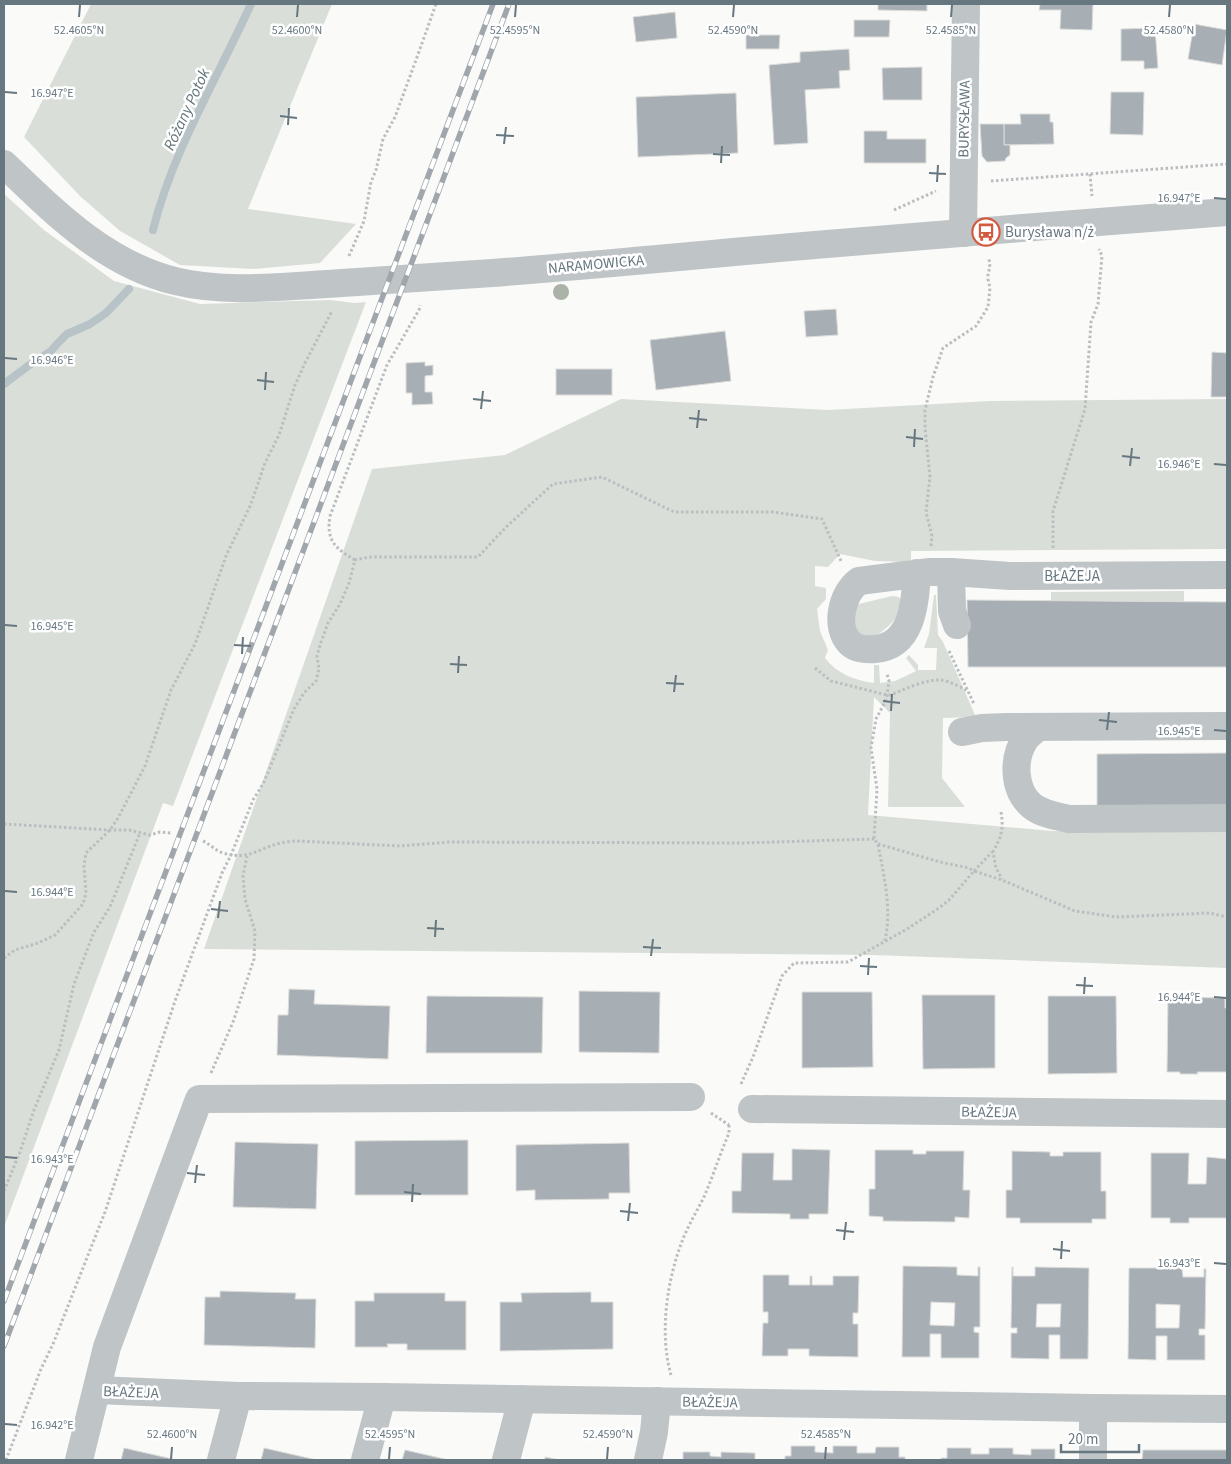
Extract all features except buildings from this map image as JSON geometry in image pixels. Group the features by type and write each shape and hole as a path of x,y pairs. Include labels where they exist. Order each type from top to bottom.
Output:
{"street":[{"name":"BURYSŁAWA","path":"963,233 966,4"},
{"name":"NARAMOWICKA","path":"4,164 46,204 86,238 131,266 174,281 219,288 424,278 1227,212"},
{"name":"BŁAŻEJA","path":"852,586 859,581 933,572 1010,576 1227,575"},
{"path":"933,572 952,611 951,634"},
{"path":"852,586 843,605 842,615 845,635 850,643 859,648 868,650 879,649 888,646 898,639 907,628 914,606 933,572"},
{"path":"972,730 1038,727 1227,726"},
{"path":"1038,727 1026,739 1020,753 1016,767 1017,782 1022,795 1033,806 1049,815 1069,819 1227,818"},
{"path":"97,1390 107,1348 199,1099 691,1097"},
{"name":"BŁAŻEJA","path":"740,1106 1227,1114"},
{"name":"BŁAŻEJA","path":"79,1460 97,1390 238,1396 1094,1408 1227,1408"},
{"path":"221,1460 238,1396"},
{"path":"365,1460 382,1397"},
{"path":"506,1460 522,1399"},
{"path":"648,1460 654,1432 657,1401"},
{"path":"1093,1460 1094,1408"}],"path":[{"path":"4,958 15,950 38,944 55,935 83,904 86,893 84,865 86,853 110,830 145,766 171,690 195,644 226,556 251,504 265,463 279,435 295,385 338,300 346,264 364,221 371,182 383,139 404,93 436,4"},
{"path":"892,211 949,186 964,183 1227,164"},
{"path":"1052,576 1053,511 1085,409 1091,322 1098,304 1102,256 1095,238 1090,174"},
{"path":"933,572 932,536 926,512 930,477 925,410 943,348 976,326 988,307 990,288 988,273 990,259 963,233"},
{"path":"424,278 419,310 387,365 330,516 328,529 332,541 341,552 355,560 369,557 478,557 506,527 553,484 602,477 674,512 773,512 822,519 852,586"},
{"path":"6,1460 105,1212 172,1011 222,873 253,800 264,782 294,709 304,693 316,681 319,669 317,656 320,645 328,623 340,604 349,583 355,560"},
{"path":"951,634 968,691 980,717 972,730"},
{"path":"879,649 889,681 885,702 876,719 871,748 877,789 874,839 878,844 888,906 888,927 885,942"},
{"path":"815,668 831,681 887,695 913,685 941,680 968,691"},
{"path":"4,824 129,830 150,835 160,832 171,833"},
{"path":"4,1191 59,1050 74,984 94,932 110,907 140,832"},
{"path":"202,842 211,845 221,852 247,856 280,843 297,841 400,846 450,842 643,843 874,839"},
{"path":"878,844 940,862 969,868 1075,911 1116,917 1210,913 1227,917"},
{"path":"691,1097 704,1109 728,1125 735,1127 753,1057 782,976 794,963 848,962 885,942 949,900 993,852"},
{"path":"199,1099 233,1022 254,959 255,930 245,899 243,876 247,856"},
{"path":"657,1401 671,1378 667,1361 666,1324 668,1294 672,1277 683,1239 704,1196 729,1132 728,1125 740,1106"}],"shaded area":[{"path":"91,4 332,4 248,209 356,224 320,263 253,269 180,265 120,231 80,196 24,137"},
{"path":"4,194 44,230 114,281 200,304 330,300 355,303 366,302 173,806 163,803 4,1227"},
{"path":"621,399 828,410 990,401 1227,399 1227,549 911,551 911,560 906,562 875,561 840,554 828,567 815,566 815,586 826,588 826,599 817,609 820,631 828,650 825,658 841,672 860,680 874,683 874,665 879,665 880,683 895,681 916,671 906,658 909,655 918,665 918,670 936,670 937,648 924,648 929,634 934,595 936,595 938,635 943,642 976,717 943,718 942,778 965,807 888,807 890,713 874,697 868,815 1053,831 1227,830 1227,968 873,955 204,949 372,469 505,455"},
{"path":"1184,591 1184,601 1051,601 1051,592"},
{"path":"892,596 899,597 903,604 890,624 871,639 857,632 853,609 859,604"}],"waterway":[{"name":"Różany Potok","path":"153,230 161,201 184,143 251,4"},
{"name":"Różany Potok","path":"4,384 51,351 67,334 90,324 106,313 129,289"}],"railway":[{"path":"4,1301 493,4"},
{"path":"4,1346 509,4"}],"place":[{"name":"Burysława n/ż","path":"986,232"}]}
